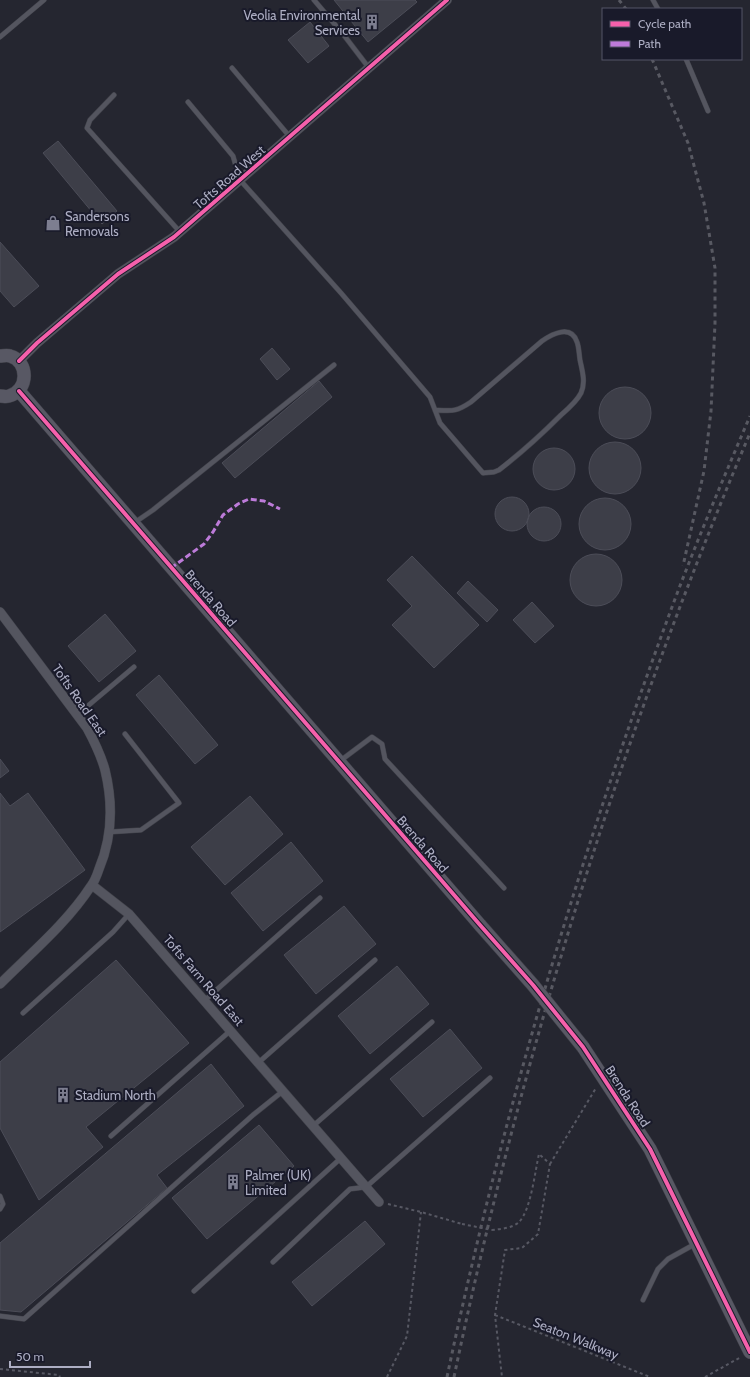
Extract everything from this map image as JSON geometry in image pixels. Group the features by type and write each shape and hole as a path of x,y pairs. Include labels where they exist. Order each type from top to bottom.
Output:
{"main road":[{"path":"0,356 10,356 19,361 24,371 25,381 19,391 10,396 0,396"},
{"name":"Brenda Road","path":"19,391 533,985 583,1047 650,1149 750,1352"}],"street":[{"name":"Tofts Road West","path":"19,361 37,343 118,274 180,232 447,0"},
{"name":"Tofts Road East","path":"0,612 87,728 97,748 105,770 109,796 109,832 105,853 92,885"},
{"name":"Tofts Farm Road East","path":"92,885 129,914 379,1202"},
{"path":"0,984 56,929 74,909 92,885"}],"lane":[{"path":"0,37 44,0"},
{"path":"314,0 369,68"},
{"path":"686,60 708,111"},
{"path":"232,68 290,137"},
{"path":"114,95 90,120 87,128 180,232"},
{"path":"188,102 233,156 240,180 341,293 430,397 435,410 440,423 483,474 499,470 532,444 573,404 581,394 584,385 577,341 572,334 566,331 551,335 542,341 472,402 461,409 453,411 435,410"},
{"path":"133,524 153,510 334,365"},
{"path":"77,715 134,667"},
{"path":"109,832 141,830 179,803 125,734"},
{"path":"339,762 372,737 382,744 385,759 504,888"},
{"path":"204,1001 320,898"},
{"path":"23,1013 113,932 129,914"},
{"path":"258,1063 375,960"},
{"path":"312,1126 432,1022"},
{"path":"110,1136 230,1031"},
{"path":"274,1262 350,1189 366,1187 490,1078"},
{"path":"0,1316 24,1319 253,1115 283,1092"},
{"path":"194,1291 341,1158"},
{"path":"0,1196 3,1204 0,1209"},
{"path":"643,1300 658,1269 668,1259 696,1243"}],"path":[{"path":"502,1377 495,1315 505,1250 522,1248 538,1234 550,1164 603,1077"},
{"path":"379,1202 462,1224 492,1230 505,1229 519,1223 529,1205 539,1154 550,1164"},
{"path":"387,1377 407,1336 421,1212"},
{"path":"705,1377 750,1352"},
{"path":"0,1369 59,1375 60,1377"}],"building":[{"name":"Veolia Environmental Services","path":"334,0 415,0 417,2 368,42"},
{"path":"310,22 329,46 308,63 288,40"},
{"path":"58,141 117,211 102,224 43,153"},
{"path":"0,242 39,286 14,307 0,291"},
{"path":"272,348 290,369 277,380 260,359"},
{"path":"319,381 332,397 235,478 222,463"},
{"path":"625,387 639,391 647,399 651,413 647,427 639,435 625,439 611,435 603,427 599,413 603,399 611,391"},
{"path":"615,442 629,446 637,454 641,468 637,482 629,490 615,494 601,490 593,482 589,468 593,454 601,446"},
{"path":"554,448 569,454 575,469 569,484 554,490 539,484 533,469 539,454"},
{"path":"512,497 524,502 529,514 524,526 512,531 500,526 495,514 500,502"},
{"path":"605,498 619,502 627,510 631,524 627,538 619,546 605,550 591,546 583,538 579,524 583,510 591,502"},
{"path":"544,507 556,512 561,524 556,536 544,541 532,536 527,524 532,512"},
{"path":"596,554 610,558 618,566 622,580 618,594 610,602 596,606 582,602 574,594 570,580 574,566 582,558"},
{"path":"412,556 479,625 434,668 392,625 412,606 387,580"},
{"path":"468,581 498,610 487,622 457,593"},
{"path":"532,602 554,626 535,643 513,620"},
{"path":"105,614 136,651 99,682 68,646"},
{"path":"159,675 218,745 195,764 136,695"},
{"path":"0,759 9,771 0,778"},
{"path":"0,793 10,806 28,793 85,870 0,932"},
{"path":"250,796 283,834 225,885 191,847"},
{"path":"291,842 323,881 263,931 231,893"},
{"path":"344,906 376,944 316,994 284,955"},
{"name":"Stadium North","path":"116,960 189,1043 86,1127 103,1147 39,1200 0,1128 0,1062"},
{"path":"397,966 429,1004 370,1054 338,1016"},
{"path":"450,1029 482,1068 423,1117 390,1079"},
{"path":"211,1064 244,1106 157,1175 167,1188 21,1312 0,1310 0,1243"},
{"name":"Palmer (UK) Limited","path":"259,1125 294,1166 207,1239 172,1198"},
{"path":"365,1221 385,1244 312,1306 292,1282"}],"railway":[{"path":"619,0 625,8"},
{"path":"652,60 688,143 704,203 715,268 715,323 711,411 704,471 683,566"},
{"path":"447,1377 493,1179 546,984 576,887 607,791 675,599 750,416"},
{"path":"454,1377 481,1256 511,1136 544,1016 579,898 659,663 703,548 750,433"}],"marked path":[{"path":"171,568 204,544 223,515 238,504 249,499 264,501 280,509"}],"cycle path":[{"path":"19,361 37,343 118,274 174,237 447,0"},
{"path":"19,391 533,985 583,1047 650,1149 750,1352"}],"place":[{"name":"Veolia Environmental Services","path":"372,22"},
{"name":"Sandersons Removals","path":"53,223"},
{"name":"Stadium North","path":"63,1095"},
{"name":"Palmer (UK) Limited","path":"233,1182"}]}
